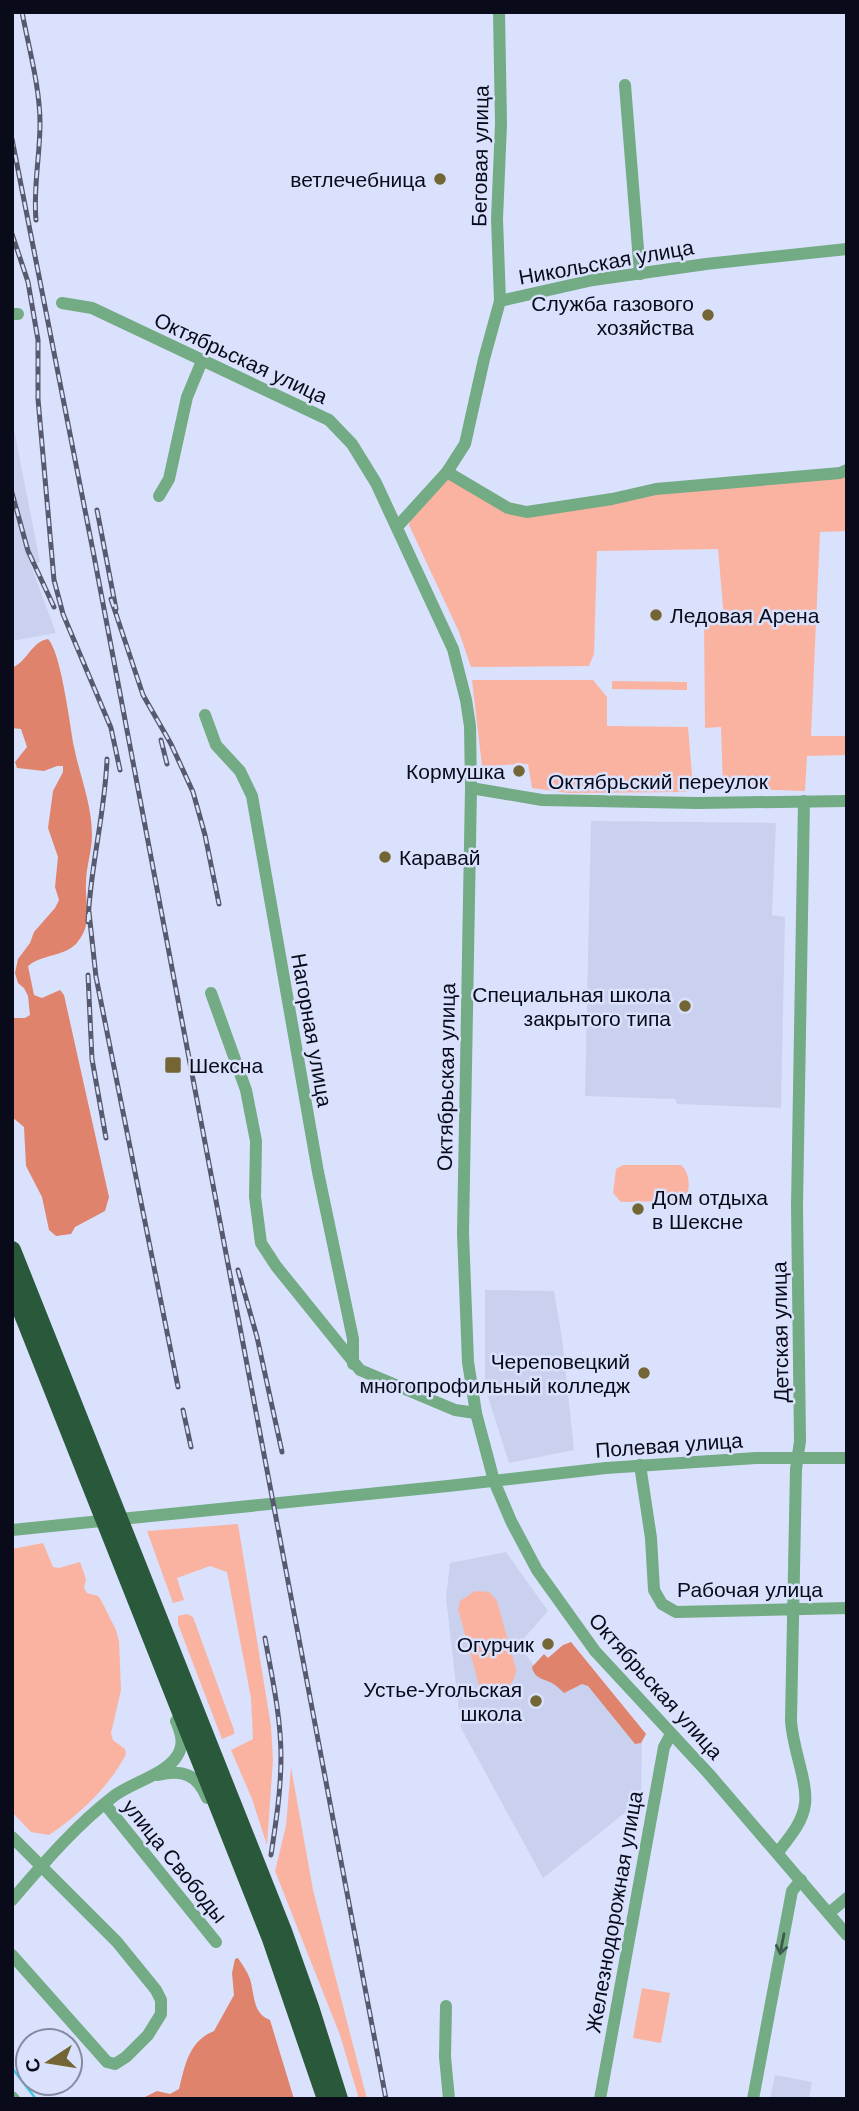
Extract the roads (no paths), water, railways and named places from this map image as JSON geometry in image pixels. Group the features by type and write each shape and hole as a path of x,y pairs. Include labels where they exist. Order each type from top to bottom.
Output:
{"highway":[{"path":"12,1250 283,1931 339,2099"},
{"path":"12,1287 271,1939 325,2093"}],"street":[{"name":"Беговая улица","path":"499,12 501,124 497,219 500,301"},
{"path":"625,85 640,274"},
{"name":"Никольская улица","path":"397,527 447,472 465,444 500,301 593,280 706,264 847,249"},
{"name":"Октябрьская улица","path":"62,303 92,308 329,420 352,444 366,464 397,527 439,616 461,676 470,726 463,1233 468,1362 476,1413 494,1481 526,1550 558,1601 611,1670 778,1852 847,1935"},
{"path":"159,496 169,479 187,397 202,361"},
{"path":"447,472 508,508 527,512 612,499 656,489 840,473 847,470"},
{"name":"Нагорная улица","path":"205,715 216,745 240,771 252,796 315,1159 353,1339 353,1364"},
{"name":"Октябрьский переулок","path":"471,788 542,800 697,803 847,801"},
{"name":"Детская улица","path":"778,1852 800,1819 806,1801 791,1728 797,1457 800,1441 797,1206 803,801"},
{"path":"211,993 246,1090 256,1141 255,1197 261,1243 353,1364 367,1375 455,1410 476,1413"},
{"name":"Полевая улица","path":"12,1530 640,1465 797,1457 847,1458"},
{"name":"Рабочая улица","path":"640,1465 651,1538 652,1578 657,1599 668,1609 676,1612 847,1608"},
{"path":"12,1900 41,1867 105,1804 123,1790 174,1761 181,1748 182,1740 135,1614 117,1550"},
{"name":"Железнодорожная улица","path":"600,2099 664,1747 671,1734"},
{"path":"144,1779 181,1772 194,1778 204,1789 325,2093"},
{"name":"улица Свободы","path":"105,1804 216,1942"},
{"path":"12,1837 117,1942 156,1990 161,2000 161,2014 148,2035 126,2057 115,2064 107,2062 12,1955"},
{"path":"753,2099 792,1891 801,1880"},
{"path":"829,1913 847,1898"},
{"path":"446,2006 445,2057 449,2099"}],"waterway":[{"path":"12,2068 36,2099"}],"railway":[{"path":"22,12 40,110 36,220"},
{"path":"12,139 94,556 386,2099"},
{"path":"12,234 28,282 38,340 38,399 54,580 63,614 111,728 120,770"},
{"path":"12,493 28,551 54,607"},
{"path":"97,510 116,609"},
{"path":"111,599 143,695 171,744 193,792 219,904"},
{"path":"161,740 167,764"},
{"path":"88,922 107,759"},
{"path":"89,912 96,977 178,1387"},
{"path":"88,975 92,1059 106,1138"},
{"path":"238,1270 257,1337 282,1452"},
{"path":"183,1410 191,1447"},
{"path":"265,1638 281,1742 279,1794 271,1855"}],"place":[{"name":"ветлечебница","path":"440,179"},
{"name":"Служба газового хозяйства","path":"708,315"},
{"name":"Ледовая Арена","path":"656,615"},
{"name":"Кормушка","path":"519,771"},
{"name":"Каравай","path":"385,857"},
{"name":"Специальная школа закрытого типа","path":"685,1006"},
{"name":"Шексна","path":"173,1065"},
{"name":"Дом отдыха в Шекснe","path":"638,1209"},
{"name":"Череповецкий многопрофильный колледж","path":"644,1373"},
{"name":"Огурчик","path":"548,1644"},
{"name":"Устье-Угольская школа","path":"536,1701"}]}
